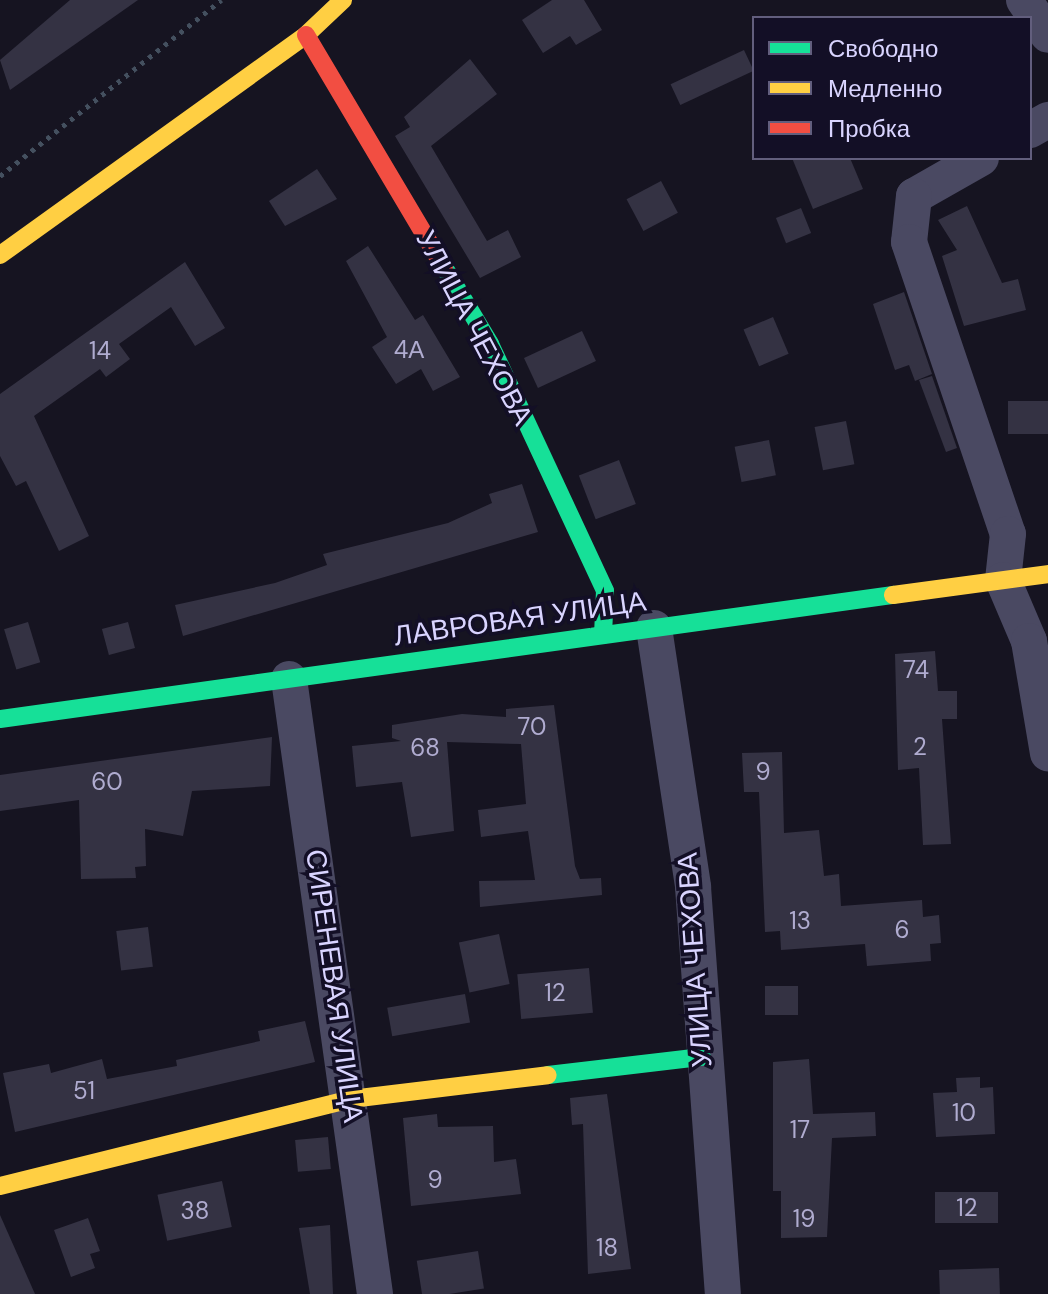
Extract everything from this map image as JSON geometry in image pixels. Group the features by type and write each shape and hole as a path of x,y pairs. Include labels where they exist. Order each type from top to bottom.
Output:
{"street":[{"path":"0,255 306,35 343,0"},
{"path":"1024,0 1048,35"},
{"name":"УЛИЦА ЧЕХОВА","path":"306,35 490,344 605,591 603,635"},
{"path":"977,160 914,196 909,242 1008,534 1003,580 1029,641 1048,753"},
{"name":"ЛАВРОВАЯ УЛИЦА","path":"0,719 1048,574"},
{"name":"УЛИЦА ЧЕХОВА","path":"654,628 693,887 702,1057 723,1294"},
{"name":"СИРЕНЕВАЯ УЛИЦА","path":"289,679 351,1099 375,1294"},
{"path":"0,1186 351,1099 702,1057"}],"path":[{"path":"0,176 221,0"}],"building":[{"path":"70,0 138,0 10,90 0,60"},
{"path":"552,0 584,0 602,30 576,45 570,36 543,53 522,20"},
{"path":"744,50 752,72 680,105 671,84"},
{"path":"470,59 497,94 431,146 487,241 508,230 521,257 480,278 395,136 410,127 404,117"},
{"path":"793,160 851,160 863,189 813,209"},
{"path":"317,169 337,199 285,226 269,201"},
{"path":"661,181 678,213 643,231 627,199"},
{"path":"967,206 1002,283 1018,279 1026,310 964,326 942,256 957,250 938,220"},
{"path":"801,208 811,233 786,243 776,218"},
{"path":"368,246 415,320 423,315 460,377 433,391 421,369 396,384 372,347 387,337 346,261"},
{"path":"185,262 225,328 195,346 171,307 119,344 130,359 106,377 100,369 34,416 89,536 59,551 26,481 16,486 0,456 0,394"},
{"path":"904,292 932,374 915,381 909,365 895,370 873,304"},
{"path":"773,317 789,354 759,366 744,330"},
{"path":"582,331 596,361 538,388 524,358"},
{"path":"932,376 957,448 946,452 919,380"},
{"path":"1008,401 1048,401 1048,434 1008,434"},
{"path":"846,421 854,464 823,470 815,427"},
{"path":"769,440 776,475 742,482 735,447"},
{"path":"619,460 636,504 596,519 579,475"},
{"path":"522,484 538,532 183,636 175,605 275,583 327,565 323,554 448,523 492,503 489,494"},
{"path":"28,622 40,662 16,669 4,629"},
{"path":"128,622 135,648 109,655 102,629"},
{"path":"935,651 938,691 957,691 957,719 942,719 951,844 923,845 919,768 898,770 895,654"},
{"path":"554,705 575,866 580,879 601,878 602,895 480,907 479,881 535,880 528,831 481,837 478,810 526,804 521,744 447,742 454,831 411,837 402,782 356,787 352,746 401,741 392,738 392,725 462,714 506,717 506,709"},
{"path":"272,737 270,786 192,791 183,836 145,829 146,866 135,867 136,878 81,879 79,800 0,811 0,775"},
{"path":"782,752 784,833 819,830 824,876 839,874 841,906 922,900 923,917 939,915 941,943 930,944 931,961 867,966 865,944 781,950 780,931 765,932 759,792 744,792 742,753"},
{"path":"148,927 153,967 121,971 116,931"},
{"path":"499,934 510,984 469,992 459,943"},
{"path":"589,968 593,1013 521,1019 517,974"},
{"path":"765,986 798,986 798,1015 765,1015"},
{"path":"465,994 470,1023 392,1036 387,1008"},
{"path":"305,1021 315,1062 15,1132 3,1073 49,1064 51,1073 102,1059 107,1079 177,1066 176,1060 260,1041 258,1031"},
{"path":"809,1059 813,1114 875,1112 876,1136 832,1138 827,1237 781,1238 781,1191 773,1191 773,1062"},
{"path":"980,1077 980,1088 993,1087 995,1134 936,1137 933,1093 957,1092 956,1078"},
{"path":"607,1094 631,1269 588,1274 583,1124 572,1125 570,1098"},
{"path":"437,1114 438,1127 493,1126 494,1162 516,1159 521,1194 411,1206 403,1118"},
{"path":"328,1137 331,1169 298,1172 295,1140"},
{"path":"222,1181 232,1227 167,1241 157,1195"},
{"path":"935,1192 998,1192 998,1223 935,1223"},
{"path":"0,1215 35,1294 0,1294"},
{"path":"88,1218 100,1251 90,1254 95,1268 71,1277 54,1230"},
{"path":"330,1225 333,1294 310,1294 299,1228"},
{"path":"478,1251 484,1289 449,1294 422,1294 417,1261"},
{"path":"999,1268 1000,1294 940,1294 939,1270"}],"traffic: fast":[{"path":"444,267 490,344 605,591 603,635"},
{"path":"0,719 893,595"},
{"path":"548,1075 702,1057"}],"traffic: slow":[{"path":"0,255 306,35 343,0"},
{"path":"893,595 1048,574"},
{"path":"0,1186 351,1099 548,1075"}],"traffic: jam":[{"path":"306,35 444,267"}]}
